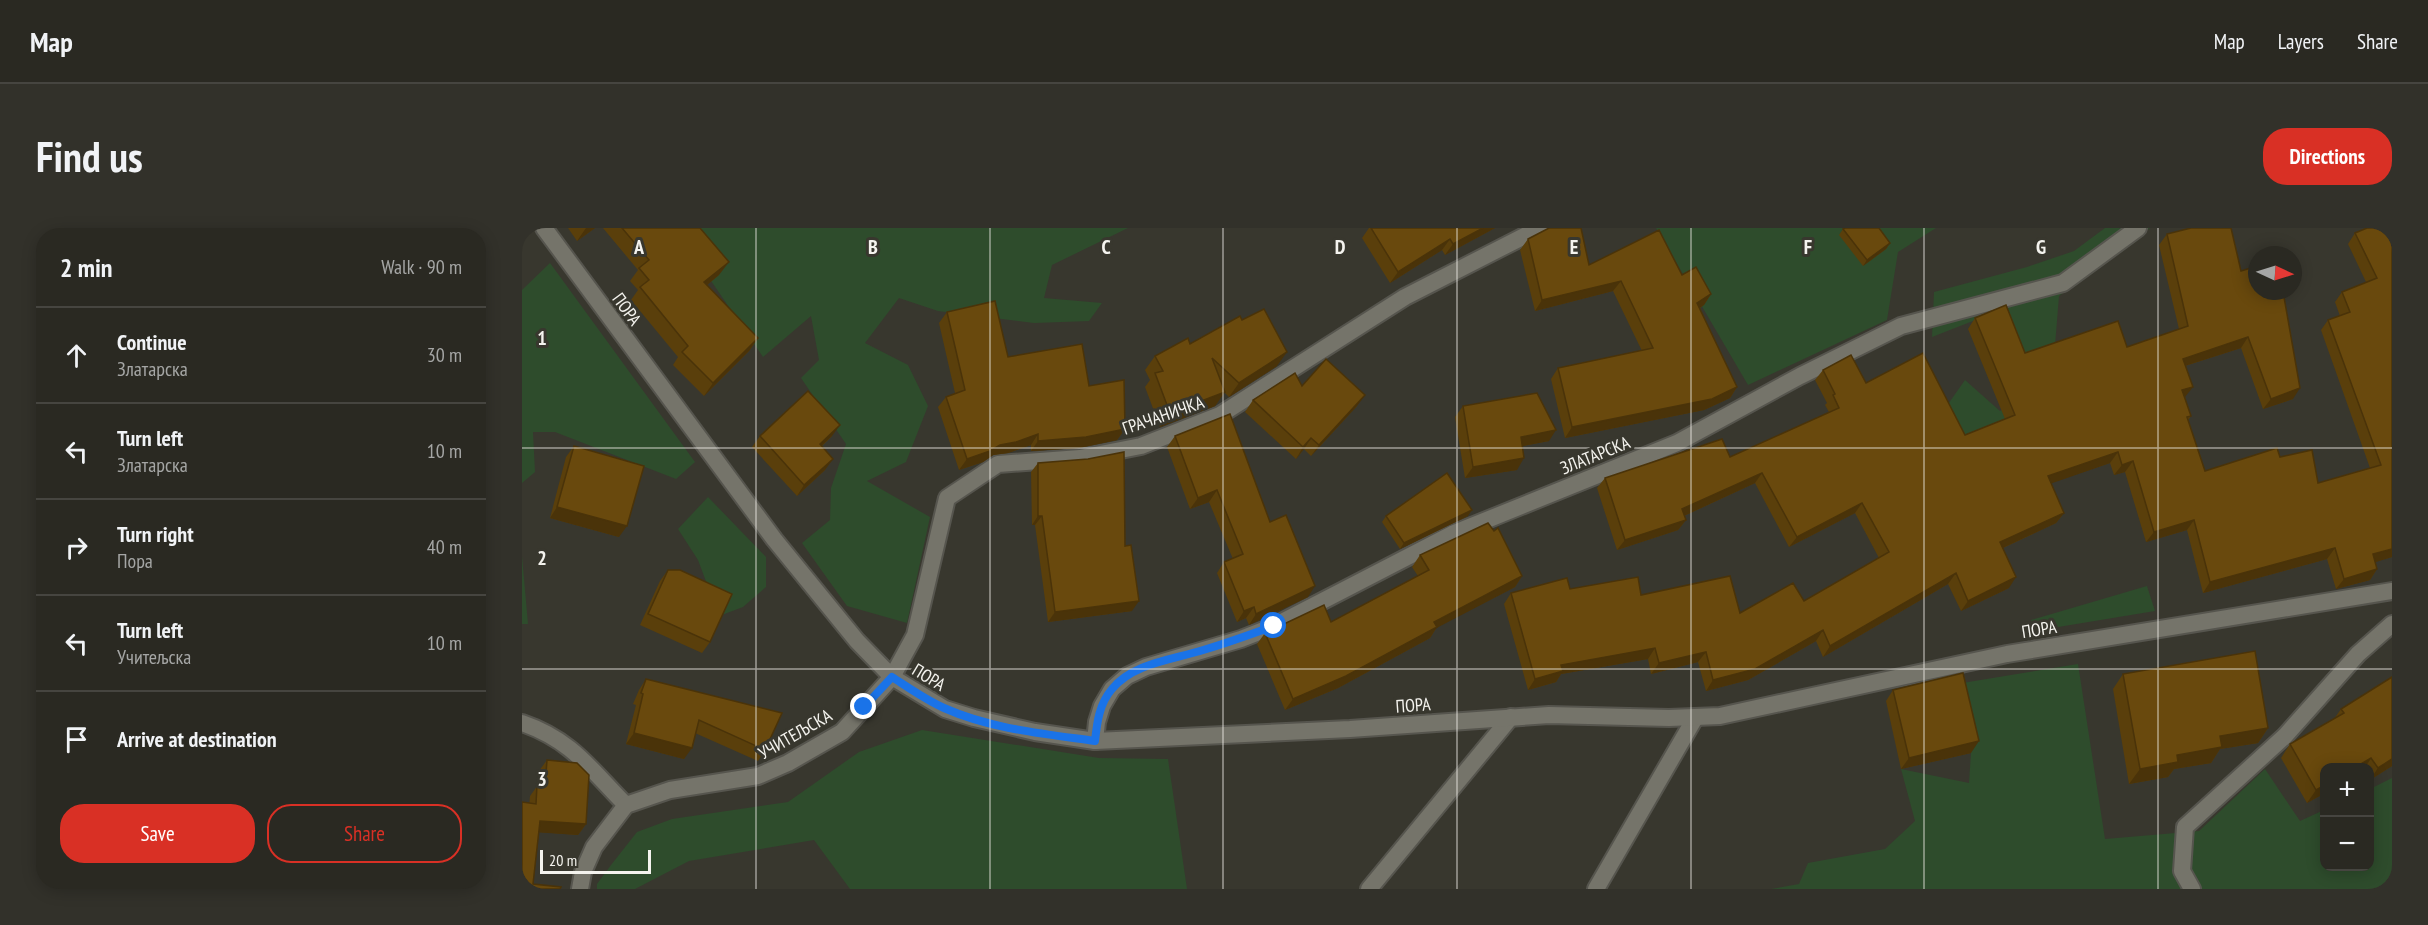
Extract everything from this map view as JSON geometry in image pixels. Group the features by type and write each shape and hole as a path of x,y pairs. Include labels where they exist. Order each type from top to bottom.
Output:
{"street":[{"name":"ПОРА","path":"544,228 774,538 857,641 892,677 945,709 1035,732 1095,741 1327,731 1511,717 1581,715 1695,718 1751,711 2007,654 2392,591"},
{"name":"ГРАЧАНИЧКА","path":"892,677 915,635 947,498 998,464 1080,458 1141,446 1220,415 1405,297 1540,228"},
{"name":"ЗЛАТАРСКА","path":"1095,741 1102,706 1112,689 1127,675 1146,667 1241,639 1274,626 1452,534 1677,443 1800,376 1901,326 2063,283 2138,228"},
{"path":"2192,889 2182,871 2185,827 2285,736 2358,654 2392,624"},
{"name":"УЧИТЕЉСКА","path":"627,806 670,790 758,776 788,763 842,732 892,677"},
{"path":"1369,889 1511,717"},
{"path":"1596,889 1695,718"},
{"path":"522,723 552,735 567,745 627,806 594,847 583,872 580,889"}],"green space":[{"path":"675,228 1128,228 1052,265 1044,298 1102,303 1089,321 1034,323 938,311 899,298 865,343 908,365 928,406 906,462 867,481 930,517 907,623 847,606 802,543 830,520 831,488 846,444 801,378 819,360 811,316 763,357"},
{"path":"1656,228 1936,228 1898,252 1887,320 1748,385"},
{"path":"2105,228 2150,228 2059,296 2053,370 2062,406 1963,451 1946,407 1965,380 2000,411 2033,394 1978,319 1932,337 1934,292 2027,267 2074,251"},
{"path":"550,263 695,462 676,479 555,432 533,432 535,472 522,483 522,290"},
{"path":"708,497 766,557 766,587 743,607 719,616 698,560 678,529"},
{"path":"522,556 528,624 522,624"},
{"path":"2147,586 2155,611 2034,631 2031,620"},
{"path":"2078,664 2105,839 2199,831 2265,769 2300,821 2320,812 2320,871 2374,871 2374,787 2392,778 2392,889 1771,889 1799,884 1808,863 1885,849 1915,821 1901,769 1969,783 1971,753 1956,684"},
{"path":"922,730 1099,758 1168,759 1187,889 850,889 814,840 689,861 635,889 597,889 597,884 637,832 672,819 788,802 859,752"}],"building":[{"path":"622,228 700,228 729,262 704,282 758,338 713,383 682,352 688,346 640,287 649,280 639,268 649,260"},
{"path":"1371,228 1483,228 1453,244 1450,239 1398,272"},
{"path":"1549,228 1581,228 1589,265 1659,230 1682,275 1696,267 1711,294 1697,303 1737,387 1712,399 1572,427 1558,368 1653,348 1621,281 1542,300 1528,239"},
{"path":"1879,228 1890,243 1867,260 1843,229"},
{"path":"2191,228 2231,228 2241,271 2248,269 2248,300 2285,300 2300,388 2271,399 2248,337 2183,359 2193,387 2182,390 2191,416 2187,417 2205,471 2277,448 2280,457 2312,450 2318,483 2381,465 2328,320 2350,312 2342,292 2377,278 2355,233 2367,228 2392,228 2392,549 2373,554 2377,569 2344,579 2335,548 2210,582 2194,520 2154,532 2133,461 2122,465 2118,452 2048,476 2064,513 2000,542 2016,577 1968,601 1956,573 1830,646 1823,630 1755,669 1713,680 1706,652 1659,663 1655,648 1561,665 1563,671 1535,679 1511,593 1567,578 1570,589 1638,577 1641,595 1730,576 1740,613 1793,583 1804,601 1889,552 1862,503 1797,537 1762,473 1682,509 1686,520 1625,540 1605,478 1722,439 1730,457 1839,408 1823,370 1851,355 1866,383 1923,353 1965,435 2015,415 1975,318 2006,305 2025,353 2118,321 2127,347 2188,326 2167,234"},
{"path":"995,301 1008,357 1082,344 1089,386 1124,380 1125,429 1086,437 1038,441 1038,434 1000,445 967,459 946,397 965,390 947,312"},
{"path":"1264,309 1287,352 1239,383 1212,358 1225,392 1170,413 1155,373 1163,371 1155,356 1188,338 1190,344 1240,316 1242,320"},
{"path":"1326,359 1365,395 1319,445 1311,438 1303,447 1253,400 1295,373 1302,386"},
{"path":"808,391 840,425 820,444 833,459 804,485 760,436"},
{"path":"1537,393 1556,430 1521,437 1524,458 1473,467 1463,406"},
{"path":"1230,414 1270,522 1286,515 1315,586 1256,614 1254,607 1244,611 1224,562 1243,554 1217,490 1198,498 1175,436"},
{"path":"574,446 644,466 627,526 557,507"},
{"path":"1124,452 1125,546 1131,545 1139,601 1055,612 1042,516 1038,516 1038,463 1088,459"},
{"path":"1447,473 1472,510 1404,543 1386,516"},
{"path":"1488,523 1494,531 1498,528 1522,576 1434,622 1437,627 1346,676 1293,699 1265,633 1324,605 1331,622 1429,570 1420,555"},
{"path":"668,570 680,570 732,594 710,642 648,614"},
{"path":"2255,651 2268,728 2220,736 2222,747 2177,755 2178,762 2140,769 2123,674"},
{"path":"1963,673 1979,741 1909,758 1893,690"},
{"path":"2392,677 2392,759 2378,768 2371,758 2362,763 2320,763 2320,788 2316,790 2290,744 2344,713 2341,709"},
{"path":"646,679 782,713 765,750 699,720 692,748 634,733 643,694 641,693"},
{"path":"547,760 577,763 589,775 586,824 540,821 533,884 561,887 560,889 522,889 522,802 536,804 537,785 545,786"}],"route":[{"path":"864,707 892,677 945,709 1004,726 1095,741 1102,706 1112,689 1127,675 1146,667 1241,639 1274,626"}]}
